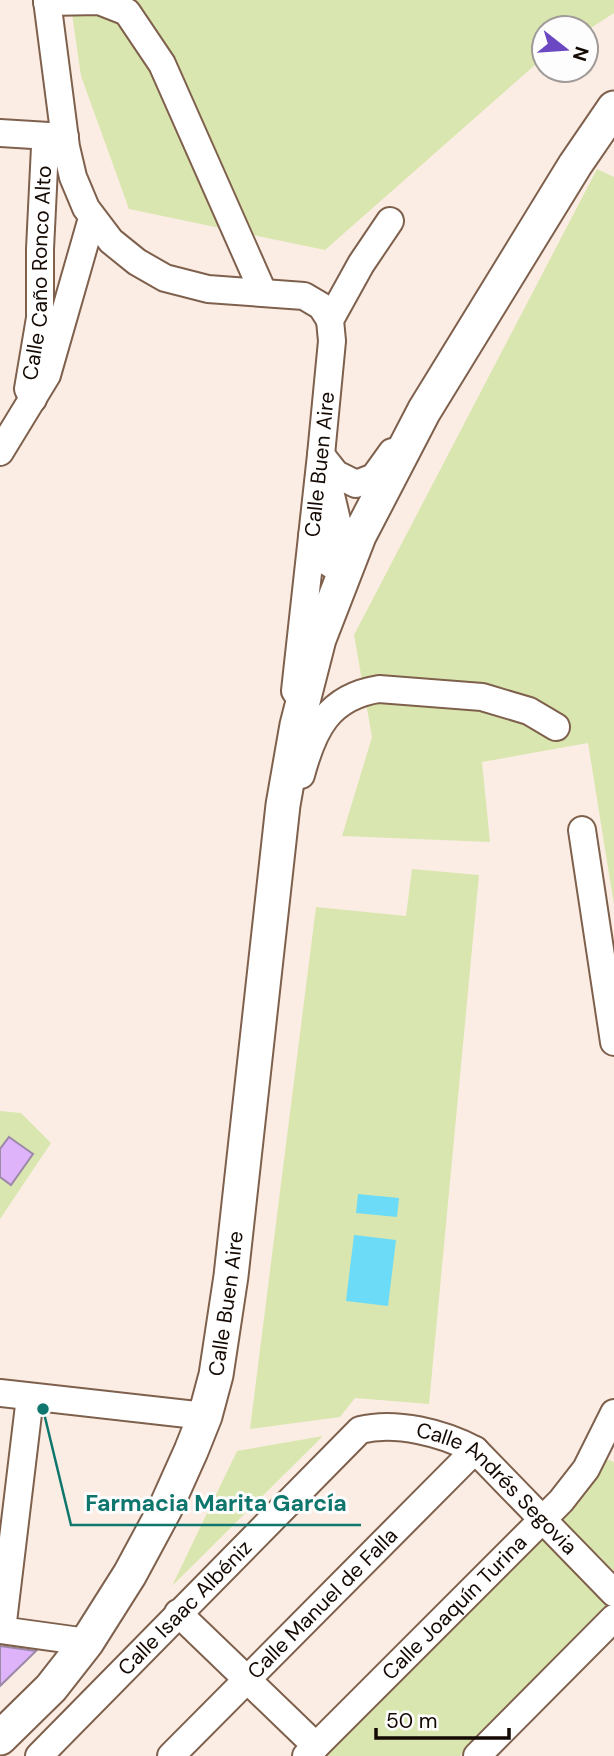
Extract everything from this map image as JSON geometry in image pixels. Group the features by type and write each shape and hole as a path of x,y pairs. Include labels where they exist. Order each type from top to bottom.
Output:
{"main road":[{"path":"283,805 297,724 319,639 359,536 424,411 575,165 614,108"},
{"path":"283,805 294,756 320,677 403,476 468,340"},
{"name":"Calle Buen Aire","path":"5,1729 51,1688 87,1642 130,1574 159,1520 205,1416 219,1362 231,1276 283,805"}],"street":[{"name":"Calle Caño Ronco Alto","path":"33,399 28,389 40,318 40,261 55,142 47,1"},
{"path":"47,1 99,1 127,12 162,64 263,292"},
{"path":"0,133 55,142"},
{"name":"Calle Caño Ronco Alto","path":"55,142 92,218 123,251 165,278 208,289 292,294 313,300 327,312 330,320"},
{"path":"0,452 47,375 92,218"},
{"name":"Calle Buen Aire","path":"297,724 297,660 321,455 332,341 330,320 355,274 390,221"},
{"path":"321,455 336,474 356,484 374,477 424,411"},
{"path":"321,455 340,532 344,550 346,571 327,565 312,536 325,529 340,532"},
{"path":"274,887 298,785 313,735 323,720 343,701 363,692 379,690 482,697 529,711 556,727"},
{"path":"582,830 614,1042"},
{"path":"0,1393 205,1416"},
{"path":"30,1396 1,1630 87,1642"},
{"name":"Calle Joaquín Turina","path":"311,1751 543,1520 586,1469 614,1413"},
{"name":"Calle Andrés Segovia","path":"360,1430 385,1427 431,1432 457,1440 475,1450 614,1593"},
{"name":"Calle Isaac Albéniz","path":"39,1756 360,1430"},
{"name":"Calle Manuel de Falla","path":"170,1756 475,1450"},
{"path":"178,1613 246,1680 311,1751"},
{"path":"477,1756 614,1618"}],"green space":[{"path":"70,0 614,0 614,13 600,22 600,14 530,14 530,69 325,250 129,209 81,76"},
{"path":"597,169 614,177 614,905 588,743 482,762 490,842 342,836 372,737 354,635"},
{"path":"412,869 479,875 429,1404 355,1398 340,1417 250,1429 316,907 406,916"},
{"path":"0,1111 21,1113 51,1143 0,1219"},
{"path":"323,1436 172,1586 237,1451"},
{"path":"606,1459 614,1462 614,1571 561,1523"},
{"path":"541,1538 607,1607 460,1756 323,1756"}],"water":[{"path":"358,1194 399,1198 397,1217 356,1213"},
{"path":"354,1235 396,1240 388,1306 346,1301"}],"building":[{"path":"9,1137 33,1154 11,1185 0,1177 0,1149"},
{"path":"0,1646 36,1651 0,1686"}],"place":[{"name":"Farmacia Marita García","path":"43,1409"}]}
